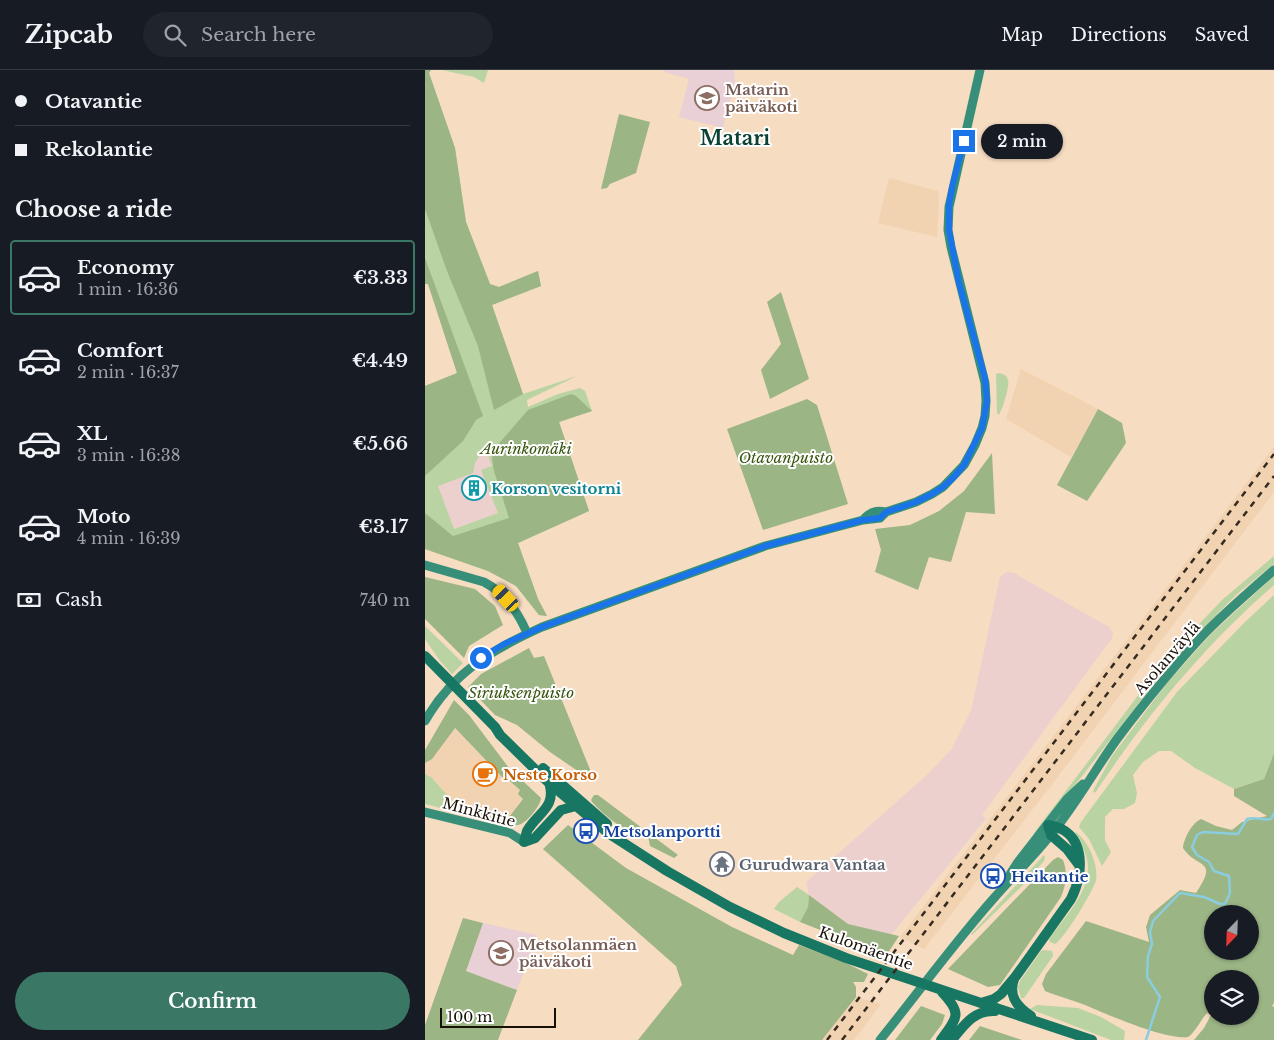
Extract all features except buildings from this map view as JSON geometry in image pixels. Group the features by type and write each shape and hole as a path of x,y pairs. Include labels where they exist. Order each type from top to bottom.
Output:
{"main road":[{"path":"425,721 447,690 470,667 492,652 527,634 765,546 863,520 880,518 886,512 916,502 932,494 943,487 964,465 982,428 987,401 983,369 959,283 949,230 949,206 980,70"},
{"path":"425,565 493,586 512,606 527,634"},
{"name":"Asolanväylä","path":"880,1040 995,897 1018,862 1052,829 1067,799 1092,775 1116,741 1179,662 1240,600 1274,570"},
{"name":"Kulomäentie","path":"425,655 495,727 643,856"},
{"name":"Kulomäentie","path":"495,727 548,782 608,833 643,856 730,907 784,934 868,966 1091,1040"},
{"path":"524,842 527,832 547,808 550,801 552,795 548,782"},
{"path":"524,842 535,838 561,810 576,806"},
{"name":"Minkkitie","path":"425,812 510,833 524,842"},
{"path":"981,1003 994,999 1001,994 1071,899 1076,888 1079,865 1052,829"},
{"path":"1015,976 1012,992 1017,1006 1041,1022"},
{"path":"940,990 955,1007 955,1019 941,1040"},
{"path":"952,1040 969,1019 974,1016 984,1012 1004,1011"}],"shaded area":[{"name":"Matarin päiväkoti","path":"664,70 734,70 735,80 723,128 679,117 689,79 664,72"},
{"path":"889,178 938,191 937,237 878,223"},
{"path":"1021,369 1098,409 1071,457 1006,419"},
{"path":"482,439 494,471 498,513 454,529 425,484"},
{"path":"1274,447 1274,492 1050,787 924,949 900,937"},
{"path":"1006,572 1014,573 1109,627 1113,633 1112,638 982,815 986,819 891,935 848,924 809,895 806,882 927,775 951,750 971,711 1000,577"},
{"path":"454,728 503,778 521,791 523,798 505,822 497,819 495,821 457,808 441,808 425,804 425,763 432,759"},
{"name":"Metsolanmäen päiväkoti","path":"483,923 537,935 517,990 466,971"},
{"path":"856,997 881,1004 854,1040 822,1040"}],"green space":[{"path":"425,70 431,70 429,73 455,148 466,222 490,284 499,287 538,271 541,286 492,305 523,394 577,376 527,400 528,407 558,394 580,388 585,391 592,411 559,422 589,511 518,543 538,599 547,616 539,615 516,586 488,571 425,549 425,386 457,373 428,284 425,284","holes":["485,447 492,466 481,470 498,513 454,529 438,486 473,473 475,463"]},
{"path":"425,70 431,70 429,73 455,148 466,222 490,284 499,287 538,271 541,286 492,305 523,394 494,410 478,346 447,271 425,209"},
{"path":"442,70 488,70 484,83 474,77"},
{"path":"619,114 650,122 636,173 610,184 607,188 601,189"},
{"path":"425,258 483,416 476,420 463,441 425,476 425,386 457,373 428,284 425,284"},
{"path":"781,292 809,379 770,399 761,370 781,344 767,302"},
{"path":"999,373 1006,376 1008,387 999,415 997,413 996,374"},
{"name":"Aurinkomäki","path":"571,394 576,396 592,411 559,422 589,511 518,543 538,599 547,616 539,615 516,586 488,571 425,549 425,513 453,536 509,518 494,471 492,458 495,448 528,410"},
{"name":"Otavanpuisto","path":"807,399 817,405 848,504 763,530 727,429"},
{"path":"1098,409 1122,423 1126,443 1087,501 1057,485"},
{"path":"992,453 995,514 966,512 951,562 929,557 918,590 875,572 881,550 875,529 910,525 939,511 964,491"},
{"path":"1274,556 1274,564 1237,594 1174,658 1033,839 1034,833 1165,660 1222,600"},
{"path":"1274,576 1274,585 1248,608 1200,657 1156,709 1095,793 1093,791 1112,756 1167,683 1211,634"},
{"path":"425,577 475,589 495,606 503,625 469,646 464,658 425,619"},
{"path":"1274,595 1274,753 1264,779 1234,789 1195,768 1171,751 1159,751 1143,762 1133,775 1137,793 1135,803 1124,809 1113,809 1105,817 1105,840 1111,852 1102,866 1089,839 1079,827 1081,822 1177,692"},
{"path":"425,626 463,663 452,674 440,661 425,639"},
{"name":"Siriuksenpuisto","path":"529,648 534,658 544,656 591,772 585,776 550,752 517,725 495,715 468,687 481,674"},
{"path":"454,700 469,715 509,768 541,798 534,812 521,824 515,825 505,822 523,799 518,794 520,790 505,777 503,778 455,728 432,759 425,763 425,750"},
{"path":"1274,753 1274,1003 1272,1006 1274,1007 1274,1040 1194,1040 1206,1025 1259,1025 1259,970 1204,970 1204,1017 1188,1037 1154,1032 1045,991 1042,984 1046,974 1086,921 1149,942 1146,927 1150,915 1180,890 1196,893 1203,882 1206,869 1183,848 1192,827 1201,819 1216,826 1232,830 1242,822 1267,816 1234,796 1234,789 1264,779"},
{"path":"425,774 431,777 447,795 442,802 471,811 474,808 484,814 496,817 497,821 457,808 441,808 425,804"},
{"path":"594,795 598,795 678,855 674,858 650,846 648,836 634,834 616,823 594,804 591,800"},
{"path":"568,825 626,868 732,927 793,955 799,945 868,974 864,982 853,982 856,987 856,997 822,1040 638,1040 682,985 676,966 543,849"},
{"path":"1075,832 1084,840 1091,853 1096,868 1096,880 1078,915 1065,934 1055,944 1050,942 1049,939 1078,899 1087,877 1088,865 1085,853 1072,834"},
{"path":"1044,855 1044,861 1026,882 972,935 971,934"},
{"path":"1058,857 1063,860 1066,874 1061,897 1000,985 988,987 948,969 1053,860"},
{"path":"797,887 809,895 808,907 800,922 774,909 779,902"},
{"path":"809,895 848,924 899,936 886,956 800,922 808,907"},
{"path":"463,918 483,923 466,971 517,990 498,1040 425,1040 425,1025"},
{"path":"1041,951 1052,951 1053,956 1024,998 1021,998 1018,987 1020,981"},
{"path":"1037,1005 1078,1008 1101,1017 1125,1031 1124,1040 1111,1040 1030,1009"},
{"path":"921,1006 945,1015 942,1024 930,1040 895,1040"},
{"path":"980,1026 1022,1040 969,1040"}],"waterway":[{"path":"1146,1040 1160,997 1147,977 1148,956 1152,944 1150,932 1153,921 1180,893 1204,897 1220,904 1225,904 1230,893 1229,876 1214,871 1209,862 1197,855 1192,847 1197,835 1203,832 1238,834 1247,819 1271,819 1274,813"}],"railway":[{"path":"827,1040 1274,454"},
{"path":"842,1040 1274,476"}],"place":[{"name":"Matarin päiväkoti","path":"707,98"},
{"name":"Korson vesitorni","path":"474,488"},
{"name":"Neste Korso","path":"485,774"},
{"name":"Metsolanportti","path":"586,831"},
{"name":"Gurudwara Vantaa","path":"722,864"},
{"name":"Heikantie","path":"993,876"},
{"name":"Metsolanmäen päiväkoti","path":"501,953"}],"district":[{"name":"Matari","path":"735,138"}],"route":[{"path":"481,658 504,644 542,627 765,546 863,520 872,521 880,518 886,512 916,502 932,494 953,478 964,465 975,445 982,428 987,401 980,355 959,283 949,230 949,206 952,187 964,141"}]}
